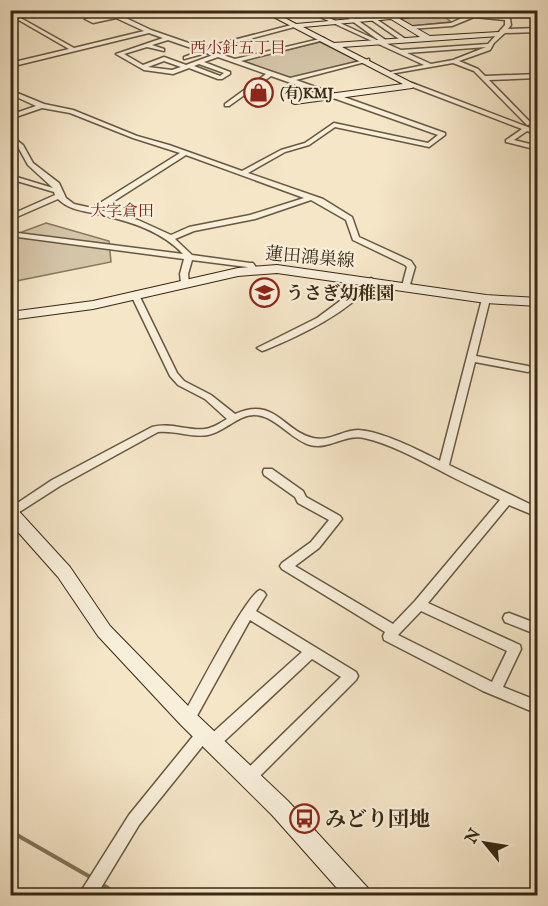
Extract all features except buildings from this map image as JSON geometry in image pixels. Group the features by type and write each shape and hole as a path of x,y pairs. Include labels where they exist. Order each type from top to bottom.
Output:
{"street":[{"path":"67,10 73,13 82,10"},
{"path":"263,10 367,60 412,85 537,133"},
{"path":"307,10 431,66"},
{"path":"319,10 328,17 323,18"},
{"path":"339,10 385,41"},
{"path":"359,10 404,40"},
{"path":"382,10 427,38"},
{"path":"402,10 408,15"},
{"path":"186,58 203,50 295,26 461,10"},
{"path":"392,73 454,62 488,49 491,40 502,33 512,10"},
{"path":"11,12 73,49"},
{"path":"443,12 455,23"},
{"path":"110,13 168,38 444,134 429,145 334,125 307,144 283,151 243,172"},
{"path":"409,27 455,23 472,15 537,29"},
{"path":"334,45 537,29"},
{"path":"10,65 149,31"},
{"path":"168,38 119,54 143,67 173,72 219,55"},
{"path":"234,61 322,39"},
{"path":"147,45 162,50"},
{"path":"398,52 489,45"},
{"path":"130,59 147,53"},
{"path":"143,67 165,59 220,78 228,73 199,62"},
{"path":"291,80 367,60"},
{"path":"454,62 476,70 524,127"},
{"path":"227,105 272,74"},
{"path":"484,78 537,76"},
{"path":"295,100 412,85"},
{"path":"10,92 42,106 71,111 135,137 243,172 311,198 349,219 356,238 408,263 411,267 406,286"},
{"path":"10,117 42,106"},
{"path":"389,122 396,117"},
{"path":"537,122 524,127 508,141 537,148"},
{"path":"375,132 382,127"},
{"path":"10,137 21,146 30,164 56,185 58,193"},
{"path":"94,210 185,153"},
{"path":"10,177 58,193 72,206 131,221 171,238 189,256"},
{"path":"10,218 58,193"},
{"path":"171,238 192,230 252,217 311,198"},
{"path":"10,234 189,256 250,266 254,270"},
{"path":"185,283 184,274 189,256"},
{"name":"蓮田鴻巣線","path":"10,316 67,310 254,270 292,270 486,299 537,302"},
{"path":"262,348 316,323 355,297 371,281"},
{"path":"135,295 173,374 181,383 208,397 234,419"},
{"path":"443,468 486,299"},
{"path":"471,358 528,369"},
{"path":"360,896 104,631 64,572 11,513 56,483 156,429 171,426 197,432 211,431 252,411 263,413 311,442 323,443 346,433 366,435 443,468 537,513"},
{"path":"268,472 299,494 302,500 336,519 315,545 286,566 394,631"},
{"path":"507,500 389,636 537,708"},
{"path":"188,719 209,686 247,612 260,595"},
{"path":"418,605 515,649 495,689"},
{"path":"247,612 351,676 248,778"},
{"path":"509,618 537,630"},
{"path":"86,896 134,820 208,739 312,651"}],"shaded area":[{"path":"441,13 451,22 412,26 399,18"},
{"path":"320,42 358,61 291,78 242,61"},
{"path":"46,223 109,241 111,262 11,282 11,236"}],"waterway":[{"path":"10,831 92,878"},
{"path":"100,883 120,896"},
{"path":"434,896 440,890 445,896"}],"place":[{"name":"(有)KMJ","path":"259,93"},
{"name":"うさぎ幼稚園","path":"265,293"},
{"name":"みどり団地","path":"304,819"}],"district":[{"name":"西小針五丁目","path":"238,47"},
{"name":"大字倉田","path":"122,210"}]}
